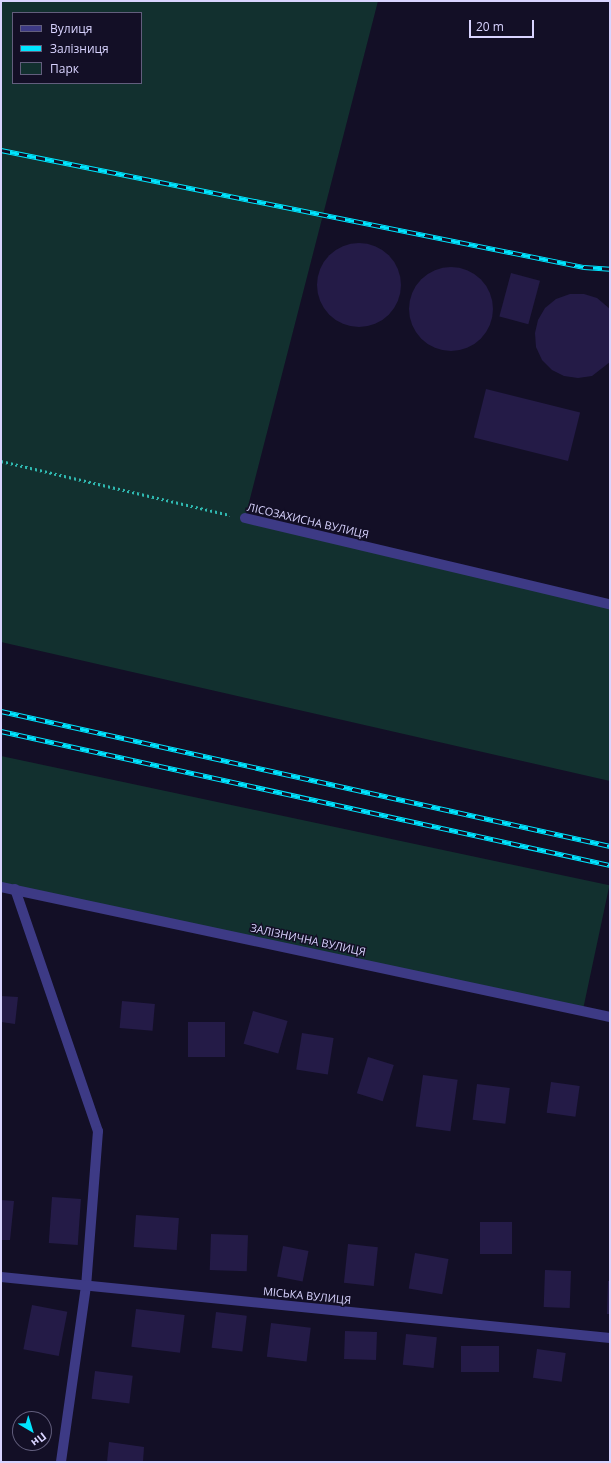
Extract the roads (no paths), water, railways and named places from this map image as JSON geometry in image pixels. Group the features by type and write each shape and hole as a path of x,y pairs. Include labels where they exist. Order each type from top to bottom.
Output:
{"street":[{"name":"ЛІСОЗАХИСНА ВУЛИЦЯ","path":"245,518 610,604"},
{"name":"ЗАЛІЗНИЧНА ВУЛИЦЯ","path":"1,887 610,1017"},
{"path":"15,889 98,1132 86,1286 61,1462"},
{"name":"МІСЬКА ВУЛИЦЯ","path":"1,1277 610,1338"}],"railway":[{"path":"1,150 584,267 610,269"},
{"path":"1,711 610,846"},
{"path":"1,731 610,865"}]}
